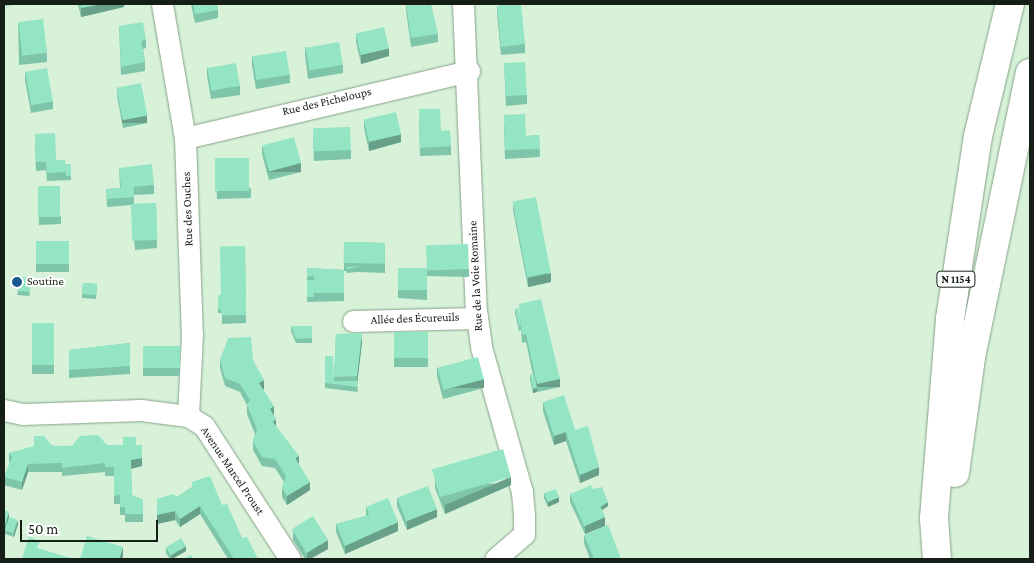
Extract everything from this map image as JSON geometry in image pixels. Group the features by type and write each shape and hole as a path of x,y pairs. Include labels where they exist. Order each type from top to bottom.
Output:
{"main road":[{"name":"N 1154","path":"937,559 934,518 950,319 978,136 1010,4"},
{"name":"N 1154","path":"946,559 970,357 1030,73"}],"street":[{"name":"Rue des Ouches","path":"162,4 185,138 192,334 188,416"},
{"name":"Rue de la Voie Romaine","path":"463,4 469,71 477,318 481,347 522,492 524,534 495,559"},
{"name":"Rue des Picheloups","path":"185,138 469,71"},
{"name":"Allée des Écureuils","path":"354,321 477,318"},
{"name":"Avenue Marcel Proust","path":"4,410 23,414 140,410 188,416 204,426 290,559"}],"building":[{"path":"80,4 102,4 81,8"},
{"path":"193,4 217,4 218,10 195,14"},
{"path":"406,4 431,4 438,34 411,38"},
{"path":"521,4 525,44 501,47 497,6"},
{"path":"43,19 47,53 22,56 18,22"},
{"path":"143,22 146,40 141,41 145,62 121,67 119,26"},
{"path":"384,27 389,48 361,55 356,34"},
{"path":"339,42 343,65 310,71 306,48"},
{"path":"286,51 290,75 256,80 252,56"},
{"path":"525,62 527,95 506,96 504,63"},
{"path":"236,63 240,86 211,91 207,68"},
{"path":"47,68 53,101 31,105 25,72"},
{"path":"141,83 147,115 123,120 116,88"},
{"path":"419,109 440,109 441,131 450,130 451,146 420,148"},
{"path":"396,112 401,134 369,142 364,119"},
{"path":"525,114 526,136 539,135 540,149 505,150 504,115"},
{"path":"350,127 351,150 314,151 313,128"},
{"path":"55,133 56,160 65,160 66,172 47,173 46,162 36,162 35,134"},
{"path":"294,137 301,163 269,172 262,146"},
{"path":"215,158 249,158 249,191 215,191"},
{"path":"65,164 71,164 71,176 66,176"},
{"path":"152,164 154,185 134,187 134,197 107,199 106,189 121,188 119,168"},
{"path":"38,186 60,186 60,217 38,217"},
{"path":"536,197 551,273 527,277 512,202"},
{"path":"156,203 157,240 132,241 131,204"},
{"path":"36,241 69,241 69,264 36,264"},
{"path":"344,242 385,243 385,264 344,263"},
{"path":"468,244 469,269 427,270 426,245"},
{"path":"220,246 245,246 246,315 221,315"},
{"path":"362,266 347,269 346,267"},
{"path":"307,268 344,270 344,293 314,293 314,276 307,277"},
{"path":"398,268 427,268 427,290 398,290"},
{"path":"19,277 31,278 30,292 18,291"},
{"path":"307,280 314,280 314,297 307,297"},
{"path":"83,283 97,284 96,295 82,294"},
{"path":"218,295 222,295 222,309 218,309"},
{"path":"541,299 560,379 537,384 526,334 522,335 519,304"},
{"path":"519,308 521,326 519,326 515,309"},
{"path":"32,323 54,323 54,365 32,365"},
{"path":"291,326 312,326 312,338 296,339"},
{"path":"394,332 428,332 428,358 394,358"},
{"path":"362,333 357,376 334,377 336,334"},
{"path":"251,337 253,360 264,380 259,383 274,406 270,409 276,419 273,422 299,456 295,458 310,482 287,496 282,488 286,476 275,459 262,457 253,442 257,429 247,405 250,400 240,384 225,378 220,360 228,338"},
{"path":"130,343 130,366 69,370 69,350"},
{"path":"143,346 180,346 180,368 143,368"},
{"path":"325,356 333,356 334,381 357,381 358,387 325,383"},
{"path":"478,357 484,379 443,390 437,368"},
{"path":"534,374 537,388 533,389 530,375"},
{"path":"564,395 575,430 588,426 599,467 580,475 566,432 554,436 543,402"},
{"path":"98,435 107,445 123,445 123,437 136,437 136,445 142,445 142,458 131,460 132,495 143,500 143,514 125,514 125,507 120,507 120,495 114,496 114,467 105,467 105,463 62,468 62,463 28,464 22,482 4,477 12,457 9,453 34,446 34,436 44,436 52,446 72,446 80,436"},
{"path":"503,449 511,477 440,497 432,469"},
{"path":"471,460 474,462 459,469"},
{"path":"210,476 222,505 227,504 242,538 247,537 258,559 234,559 200,506 180,519 175,511 157,515 157,499 173,494 177,497 192,487 192,482"},
{"path":"591,485 605,517 584,526 570,494"},
{"path":"428,486 437,509 406,521 397,498"},
{"path":"602,487 608,502 600,507 593,489"},
{"path":"556,489 559,497 548,502 544,493"},
{"path":"388,498 398,522 345,546 336,524 369,515 366,507"},
{"path":"4,510 9,512 4,529"},
{"path":"313,516 328,540 307,553 292,529"},
{"path":"9,517 18,520 13,533 5,530"},
{"path":"608,525 621,559 594,559 584,535"},
{"path":"87,536 123,547 119,559 80,559"},
{"path":"29,537 40,541 37,548 74,559 22,559"},
{"path":"181,538 186,546 171,555 166,548"},
{"path":"191,555 194,559 184,559"}],"place":[{"name":"Soutine","path":"17,282"}]}
